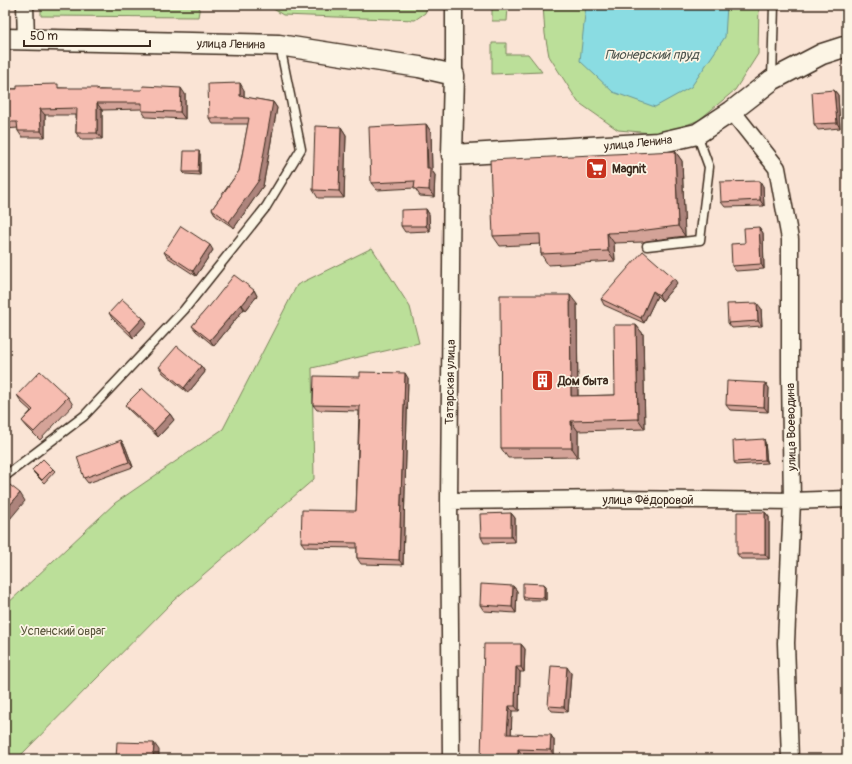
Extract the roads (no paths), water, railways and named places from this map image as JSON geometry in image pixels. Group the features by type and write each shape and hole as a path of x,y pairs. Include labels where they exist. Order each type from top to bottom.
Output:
{"street":[{"path":"25,5 26,40"},
{"name":"Татарская улица","path":"451,759 449,501 454,5"},
{"name":"улица Ленина","path":"5,39 280,45 419,67 454,75"},
{"name":"улица Ленина","path":"452,156 658,143 697,134 732,111 772,80 822,54 847,46"},
{"name":"улица Воеводина","path":"732,111 777,168 790,239 792,501 786,643 790,759"},
{"name":"улица Фёдоровой","path":"449,501 792,501 847,499"}],"lane":[{"path":"772,80 774,5"},
{"path":"5,476 84,416 184,310 266,207 301,149 280,45"},
{"path":"647,246 700,240 709,167 697,134"}],"water":[{"name":"Пионерский пруд","path":"586,5 727,5 725,37 691,87 655,107 613,92 580,61"}],"place":[{"name":"Magnit","path":"597,169"},
{"name":"Дом быта","path":"543,381"}],"park label":[{"name":"Успенский овраг","path":"63,631"}]}
